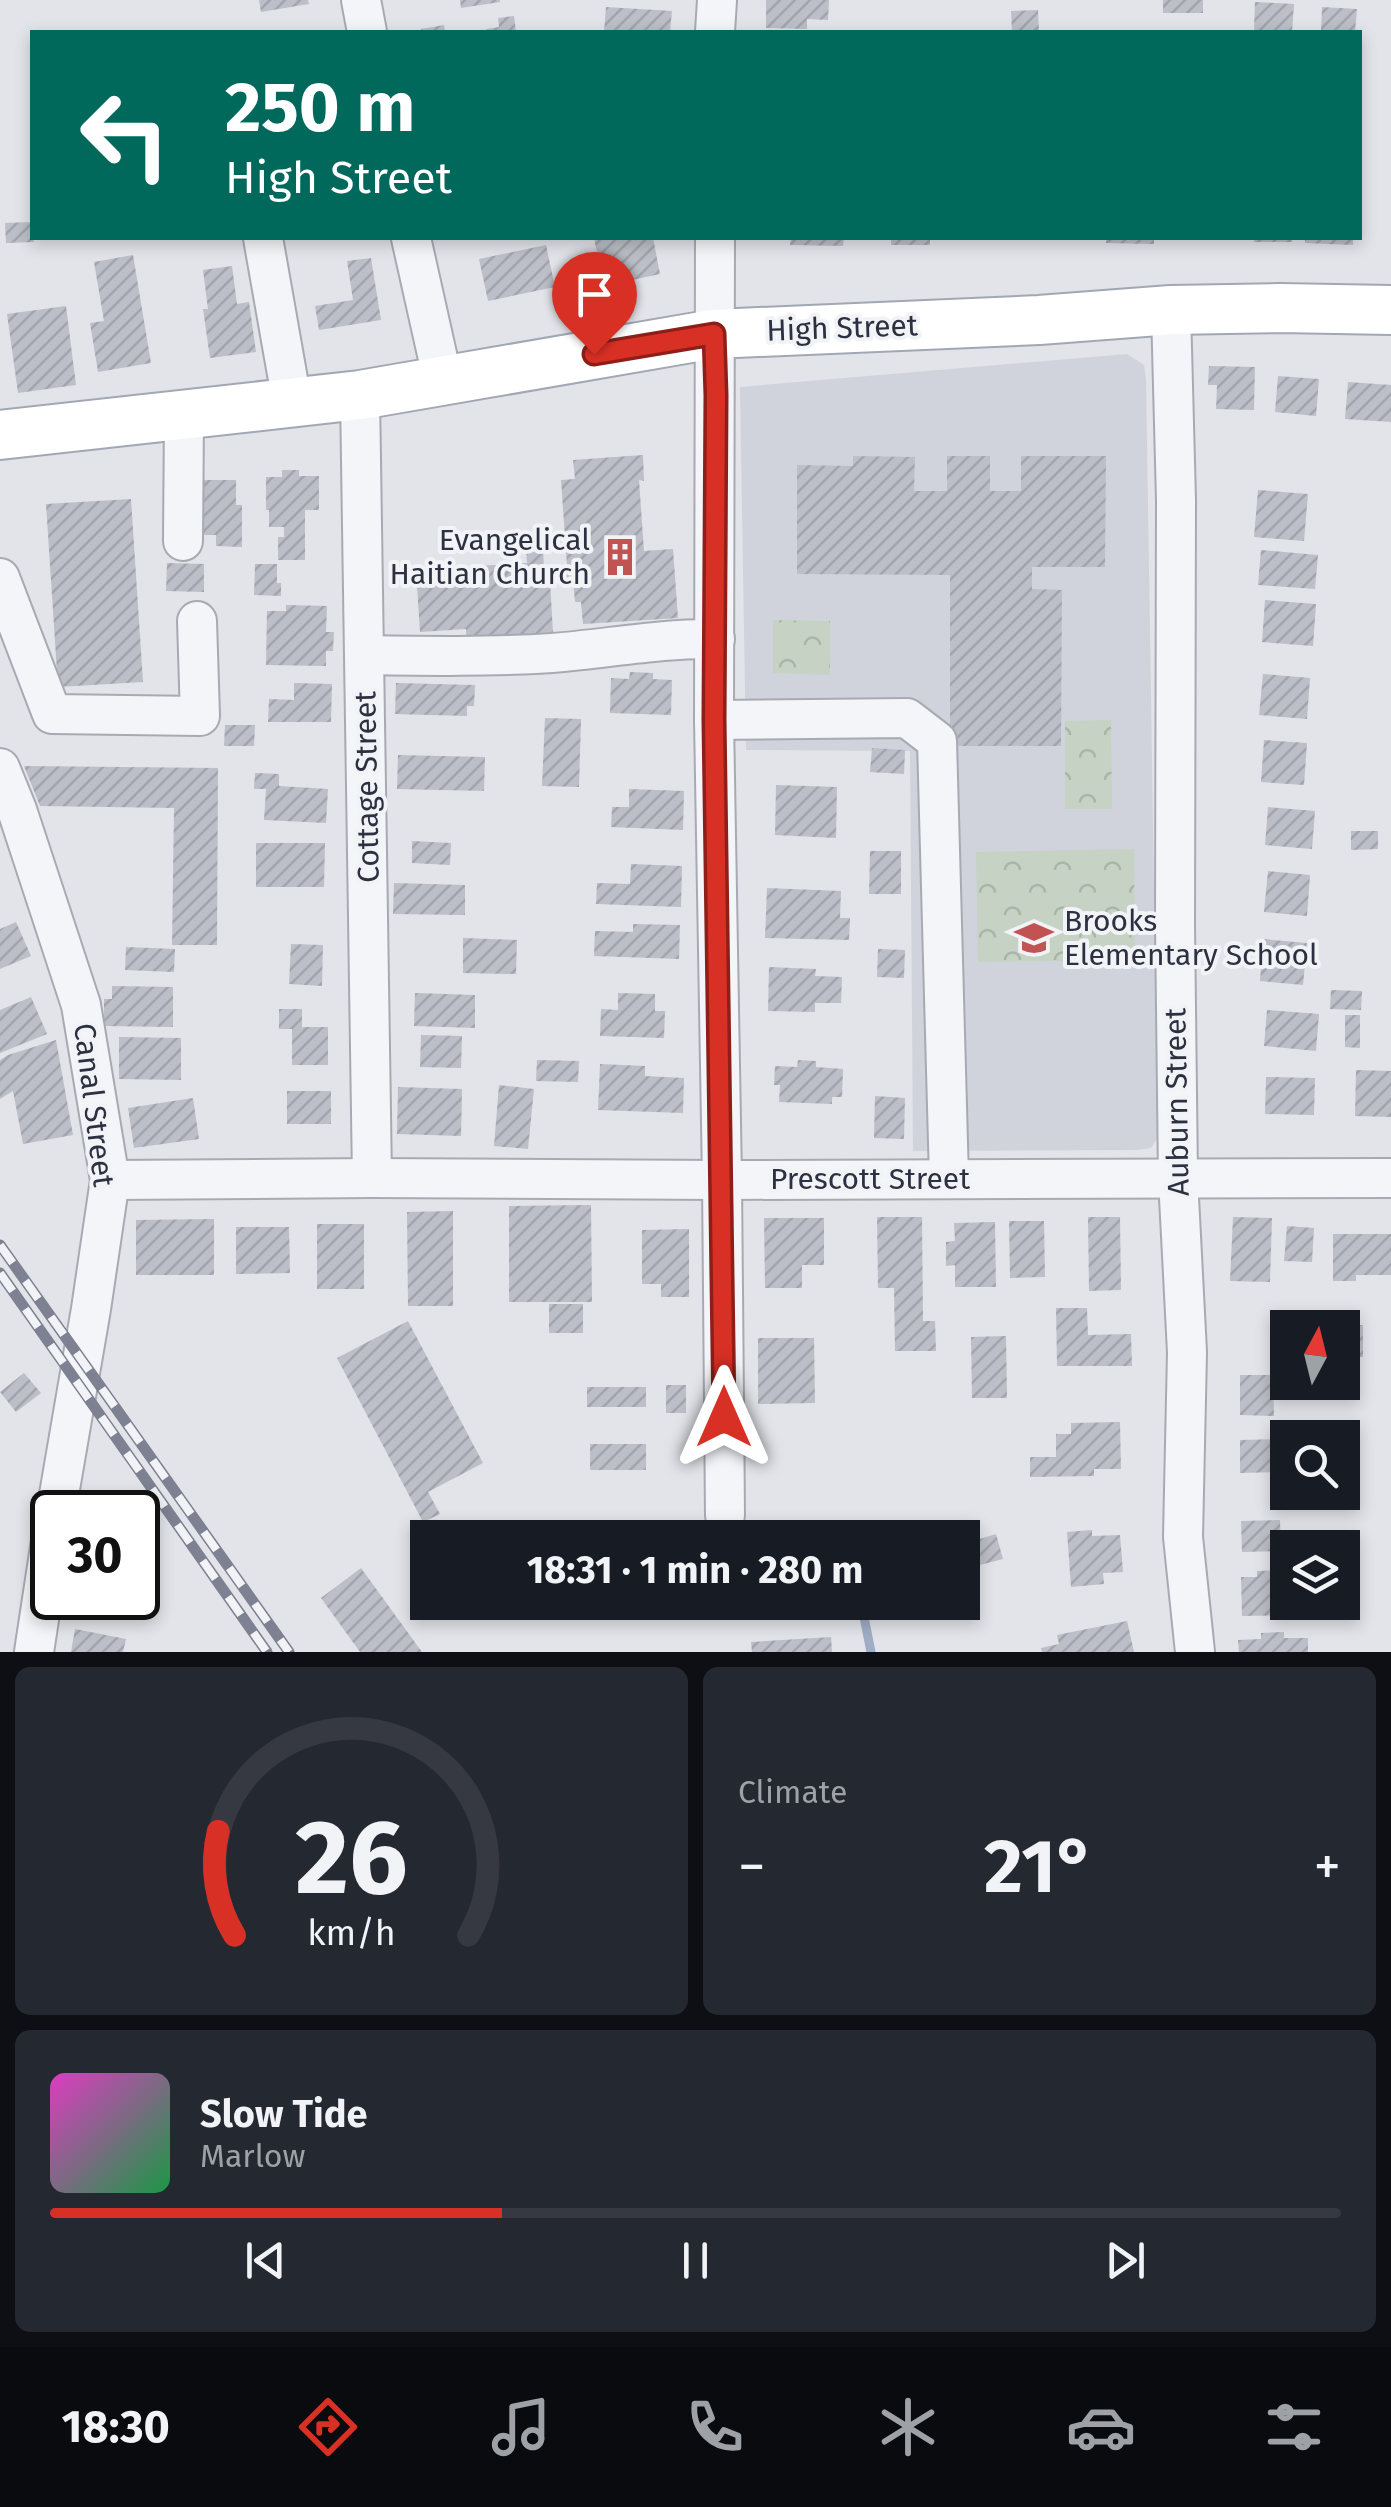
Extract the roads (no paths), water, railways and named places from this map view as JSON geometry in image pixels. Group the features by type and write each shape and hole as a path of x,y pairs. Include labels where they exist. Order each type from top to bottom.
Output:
{"main road":[{"name":"High Street","path":"0,436 360,396 714,334 1038,320 1170,310 1391,310"}],"street":[{"path":"361,0 368,30"},
{"path":"715,30 717,0"},
{"path":"262,240 292,402"},
{"path":"411,240 442,381"},
{"path":"715,240 714,720 725,1514"},
{"name":"Auburn Street","path":"1170,310 1176,500 1178,1178 1187,1352 1183,1537 1195,1652"},
{"name":"Cottage Street","path":"360,396 372,1178"},
{"path":"183,541 184,416"},
{"path":"0,578 52,714 200,716 197,622"},
{"path":"365,655 552,653 677,638 714,639"},
{"path":"714,720 908,718 938,742 949,1179"},
{"name":"Canal Street","path":"0,768 81,1005 110,1180 59,1490"},
{"name":"Prescott Street","path":"110,1180 1391,1178"},
{"path":"5,1652 37,1638"}],"waterway":[{"path":"865,1620 871,1652"}],"railway":[{"path":"0,1245 289,1652"},
{"path":"0,1273 267,1652"}],"place":[{"name":"Evangelical Haitian Church","path":"620,557"},
{"name":"Brooks Elementary School","path":"1034,938"}]}
